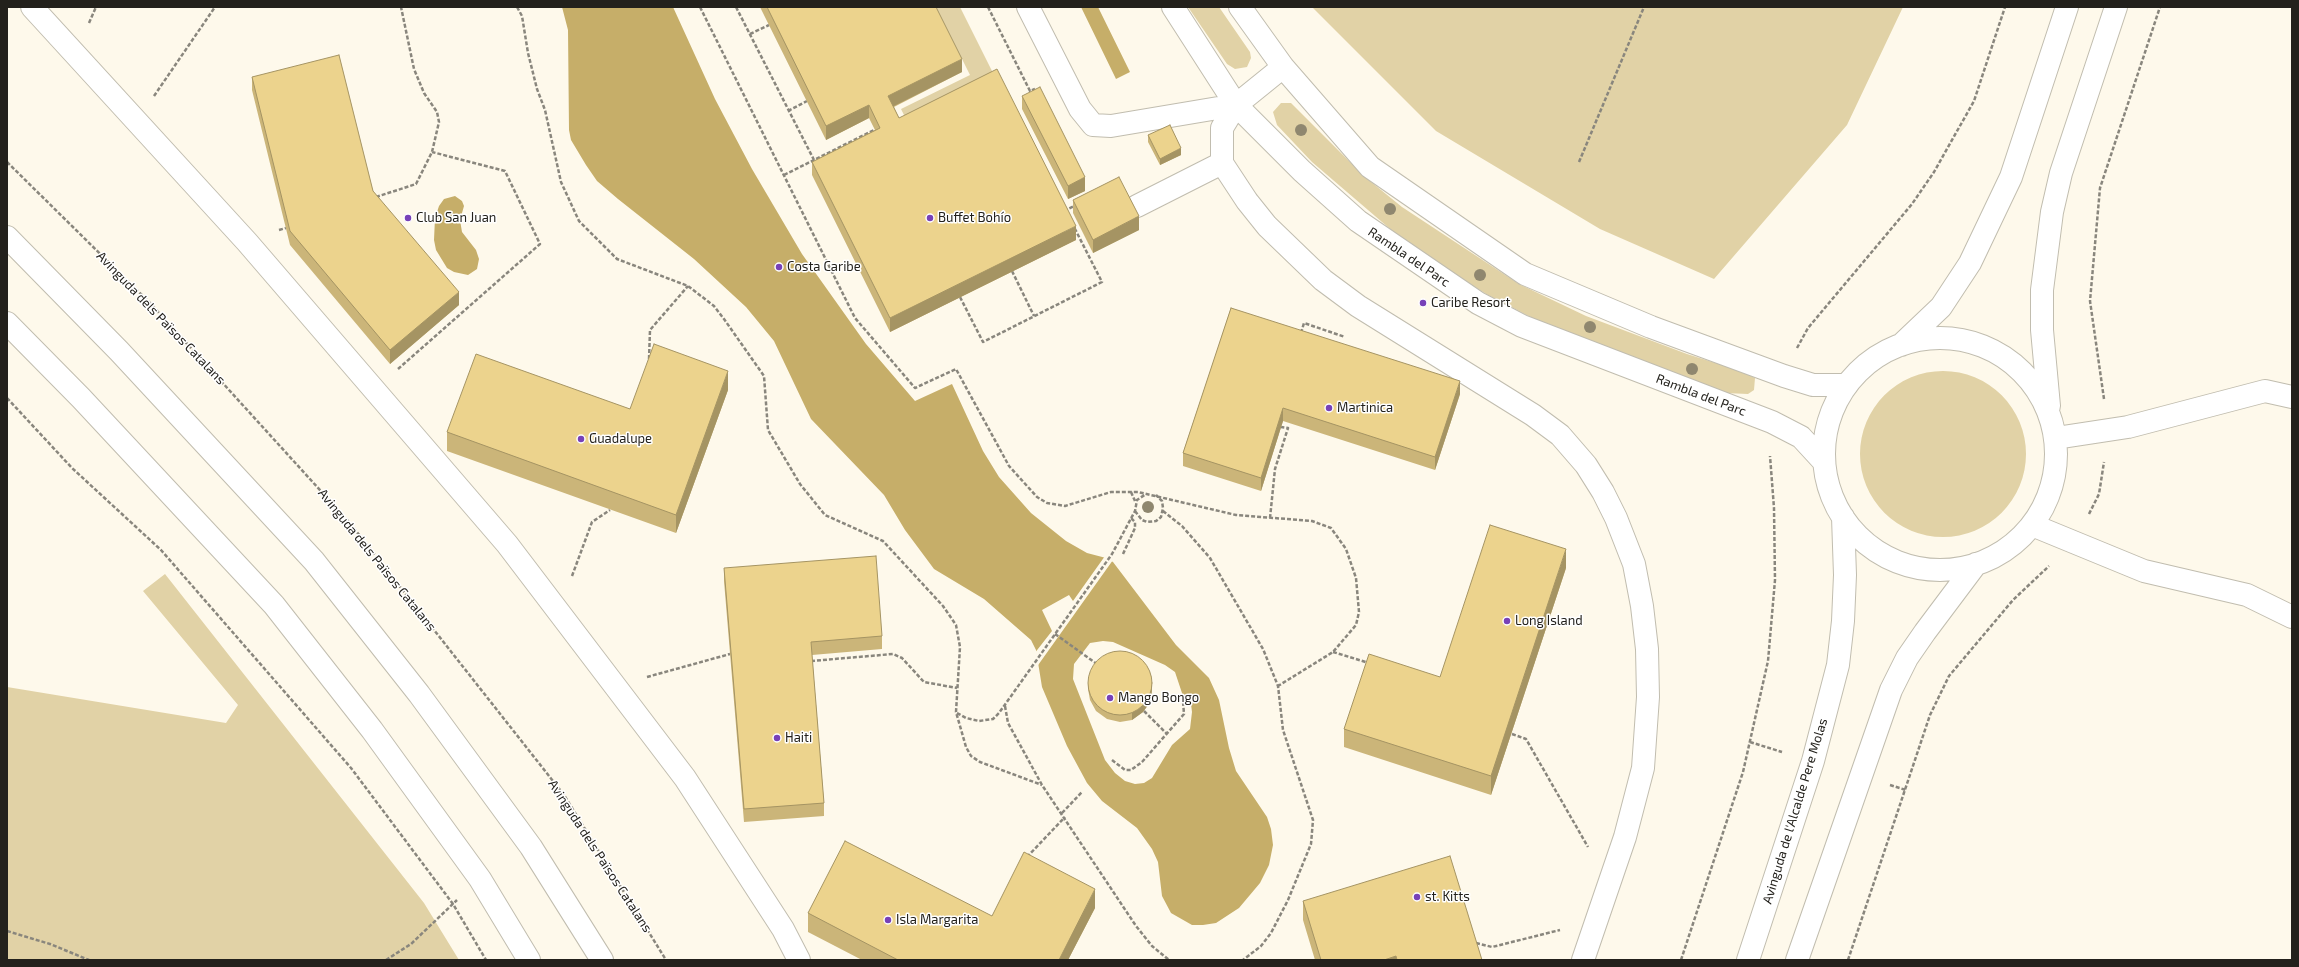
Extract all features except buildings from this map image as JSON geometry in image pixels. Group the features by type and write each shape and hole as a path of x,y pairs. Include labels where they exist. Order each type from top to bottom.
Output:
{"street":[{"path":"32,7 247,242 507,544 686,778 783,929 799,960"},
{"path":"1028,7 1080,109 1093,125 1111,126 1236,105"},
{"name":"Rambla del Parc","path":"1173,7 1236,105 1302,171 1358,221 1478,303 1522,326 1772,422 1801,437 1824,462"},
{"path":"1240,7 1283,67 1370,167 1525,274 1651,326 1784,376 1813,385 1848,385"},
{"path":"2067,7 2011,177 1970,263 1941,307 1900,345 1871,361 1848,385 1836,402 1829,422 1825,442 1824,462 1830,491 1843,517 1856,534 1873,549 1891,559 1912,566 1933,570 1955,569 1976,564 1997,555 2016,542 2032,525 2045,506 2053,484 2056,461 2056,438 2050,415 2042,330 2042,290 2052,212 2061,173 2116,7"},
{"path":"1283,67 1236,105 1222,128 1222,163 1267,226 1323,280 1365,310 1533,415 1560,435 1586,465 1603,492 1616,518 1634,564 1642,606 1647,649 1648,697 1643,768 1625,837 1583,960"},
{"path":"1137,206 1222,163"},
{"path":"7,237 118,351 314,561 419,694 527,841 602,960"},
{"path":"7,324 81,398 274,605 372,730 480,879 530,960"},
{"path":"1900,345 1930,338 1961,340 1990,349 2016,366 2036,388 2050,415"},
{"path":"2056,438 2128,426 2265,391 2292,397"},
{"name":"Avinguda de l'Alcalde Pere Molas","path":"1748,960 1813,761 1838,665 1843,621 1845,575 1843,517"},
{"path":"2032,525 2144,571 2247,595 2292,617"},
{"path":"1797,960 1891,690 1908,658 1925,632 1976,564"}],"path":[{"path":"137,121 215,7"},
{"path":"372,199 416,184 432,152 439,117 424,93 414,69 401,7"},
{"path":"517,7 522,16 535,82 545,110 561,182 579,221 617,259 688,286 714,306 764,376 768,430 800,484 811,499 825,515 883,541 944,606 952,618 959,633 956,712 966,747 971,756 980,762 1042,784"},
{"path":"700,7 855,318 915,388 956,369 1009,466 1037,497 1047,503 1065,506 1099,494 1131,491 1152,494 1236,515 1322,523 1331,528 1346,549 1356,578 1359,612 1356,625 1333,652 1278,686"},
{"path":"736,7 814,160"},
{"path":"1580,162 1644,7"},
{"path":"1848,960 1930,715 1949,676 2013,600 2075,543 2099,494 2107,443 2102,378 2090,301 2100,188 2160,7"},
{"path":"750,34 769,24"},
{"path":"788,111 807,101"},
{"path":"784,175 874,130"},
{"path":"374,390 540,244 505,171 432,152"},
{"name":"Avinguda dels Països Catalans","path":"7,162 150,303 349,522 564,795 666,960"},
{"path":"1069,216 1066,210 1078,204"},
{"path":"960,297 982,342 1102,282 1072,223"},
{"path":"1012,271 1034,316"},
{"path":"648,364 650,330 688,286"},
{"path":"1300,336 1304,323"},
{"path":"7,398 72,468 161,550 351,768 453,904 486,960"},
{"path":"1270,518 1275,469 1288,428 1282,426"},
{"path":"956,712 966,718 979,721 992,719 1005,706 1112,554 1135,511 1135,503 1131,491"},
{"path":"1135,503 1141,496 1152,494 1161,499 1163,512 1182,526 1210,558 1263,649 1278,686 1283,730 1310,809 1313,832 1305,861 1271,933 1260,946 1243,960"},
{"path":"558,612 592,522 610,510"},
{"path":"1135,511 1139,518 1147,522 1156,521 1163,512"},
{"path":"1123,554 1135,528 1134,520 1130,520"},
{"path":"1055,634 1096,662 1099,666"},
{"path":"1333,652 1377,666"},
{"path":"616,686 730,654"},
{"path":"811,661 893,654 902,658 924,682 957,688"},
{"path":"1112,760 1120,768 1131,770 1142,762 1184,714 1183,702"},
{"path":"1005,706 1008,723 1042,784 1136,926 1152,946 1169,960"},
{"path":"1144,711 1167,734"},
{"path":"1512,734 1526,739 1609,883"},
{"path":"1062,814 1082,792"},
{"path":"1021,863 1065,817"},
{"path":"386,960 411,944 480,879"},
{"path":"1471,942 1492,948 1597,920"},
{"path":"7,931 50,944 90,960"}],"shaded area":[{"path":"562,7 673,7 715,99 752,169 802,254 866,344 915,401 952,384 983,451 999,477 1031,513 1066,541 1087,553 1106,558 1113,562 1176,645 1209,678 1219,700 1229,748 1236,771 1267,817 1271,829 1273,845 1269,865 1260,883 1239,908 1216,923 1203,925 1192,925 1171,913 1162,896 1158,862 1152,849 1137,828 1102,801 1087,783 1067,746 1042,687 1036,650 1031,640 984,599 934,569 905,530 884,495 811,419 774,341 746,307 694,259 597,181 571,140 569,130 568,30","holes":["1103,641 1113,642 1165,665 1175,672 1183,696 1190,696 1192,712 1190,729 1172,745 1152,778 1144,783 1135,784 1125,781 1115,773 1105,760 1073,679 1074,664 1090,643"]},
{"path":"936,7 960,7 995,77 907,121 901,109 970,75"},
{"path":"1081,7 1098,7 1130,72 1116,79"},
{"path":"1188,7 1219,7 1250,52 1251,58 1247,67 1235,69 1227,64"},
{"path":"1312,7 1903,7 1847,125 1714,279 1600,229 1436,131"},
{"path":"1281,103 1291,103 1365,177 1402,207 1519,284 1586,316 1687,354 1744,372 1755,378 1754,390 1748,394 1725,393 1548,326 1488,295 1446,269 1396,234 1312,162 1277,125 1273,112"},
{"path":"455,196 462,201 464,206 460,220 462,232 476,250 479,259 477,269 468,275 454,272 447,268 436,250 434,240 435,218 439,206 444,199"},
{"path":"1935,371 1951,371 1975,377 2002,395 2020,422 2025,438 2025,470 2020,486 2002,513 1989,523 1967,534 1951,537 1935,537 1911,531 1890,518 1879,507 1866,486 1863,478 1860,462 1860,446 1866,422 1879,401 1890,390 1911,377 1919,374"},
{"path":"165,574 424,903 459,960 7,960 7,687 226,723 238,705 143,591"}],"pier":[{"path":"1105,556 1113,560 1036,668 1034,654 1052,631 1042,610 1069,595 1073,601"}],"place":[{"name":"Club San Juan","path":"408,218"},
{"name":"Buffet Bohío","path":"930,218"},
{"name":"Costa Caribe","path":"779,267"},
{"name":"Caribe Resort","path":"1423,303"},
{"name":"Martinica","path":"1329,408"},
{"name":"Guadalupe","path":"581,439"},
{"name":"Long Island","path":"1507,621"},
{"name":"Mango Bongo","path":"1110,698"},
{"name":"Haiti","path":"777,738"},
{"name":"st. Kitts","path":"1417,897"},
{"name":"Isla Margarita","path":"888,920"}]}
